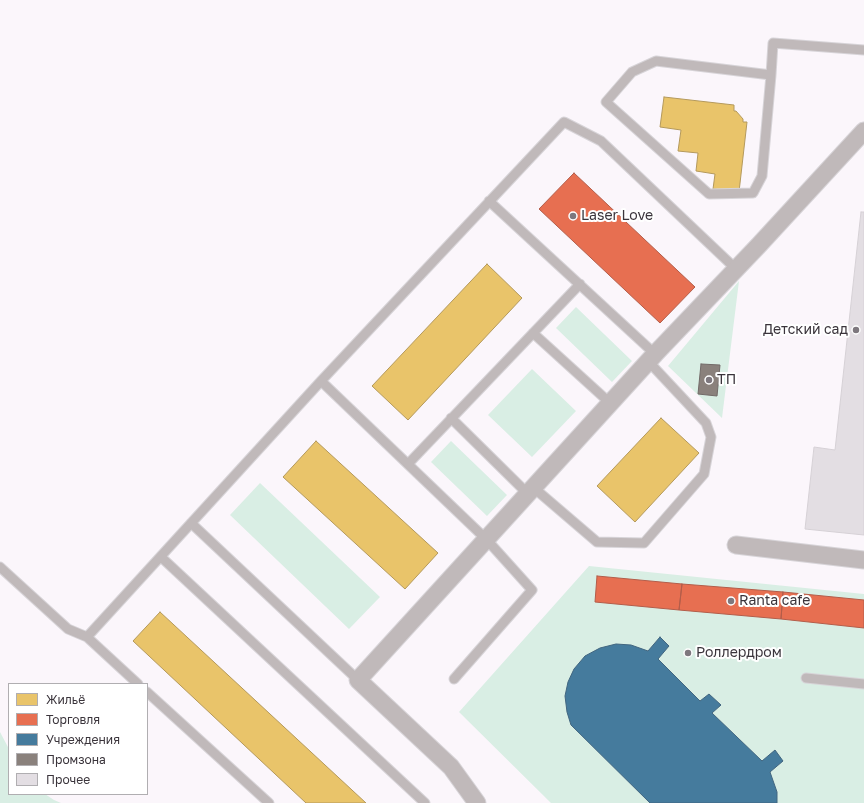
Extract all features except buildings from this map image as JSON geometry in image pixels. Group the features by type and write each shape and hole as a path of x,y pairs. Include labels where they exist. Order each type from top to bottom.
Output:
{"street":[{"path":"476,803 451,767 358,680 652,357 864,131"},
{"path":"736,545 864,560"}],"lane":[{"path":"771,75 656,61 632,72 606,102 709,194 753,193 762,176 771,75 773,43 864,50"},
{"path":"87,637 321,381 564,122 601,141 736,269"},
{"path":"451,418 531,491 597,542 644,543 704,474 711,437 706,423 652,357 580,284 489,201"},
{"path":"408,464 580,284"},
{"path":"533,333 610,403"},
{"path":"321,381 487,540 532,590 454,679"},
{"path":"190,523 358,680"},
{"path":"160,557 425,803"},
{"path":"0,567 68,629 87,637 137,683"},
{"path":"806,678 864,684"},
{"path":"148,693 269,803"}],"green space":[{"path":"739,281 722,418 668,366"},
{"path":"576,307 632,361 612,382 556,328"},
{"path":"532,369 576,411 532,457 488,415"},
{"path":"451,441 507,495 487,516 431,462"},
{"path":"260,483 380,597 349,629 230,515"},
{"name":"Роллердром","path":"589,566 864,594 864,803 551,803 459,712"},
{"path":"0,732 8,747 8,795 46,795 61,803 0,803"}],"place":[{"name":"Laser Love","path":"573,216"},
{"name":"Детский сад","path":"856,330"},
{"name":"ТП","path":"709,380"},
{"name":"Ranta cafe","path":"731,601"},
{"name":"Роллердром","path":"688,653"}]}
